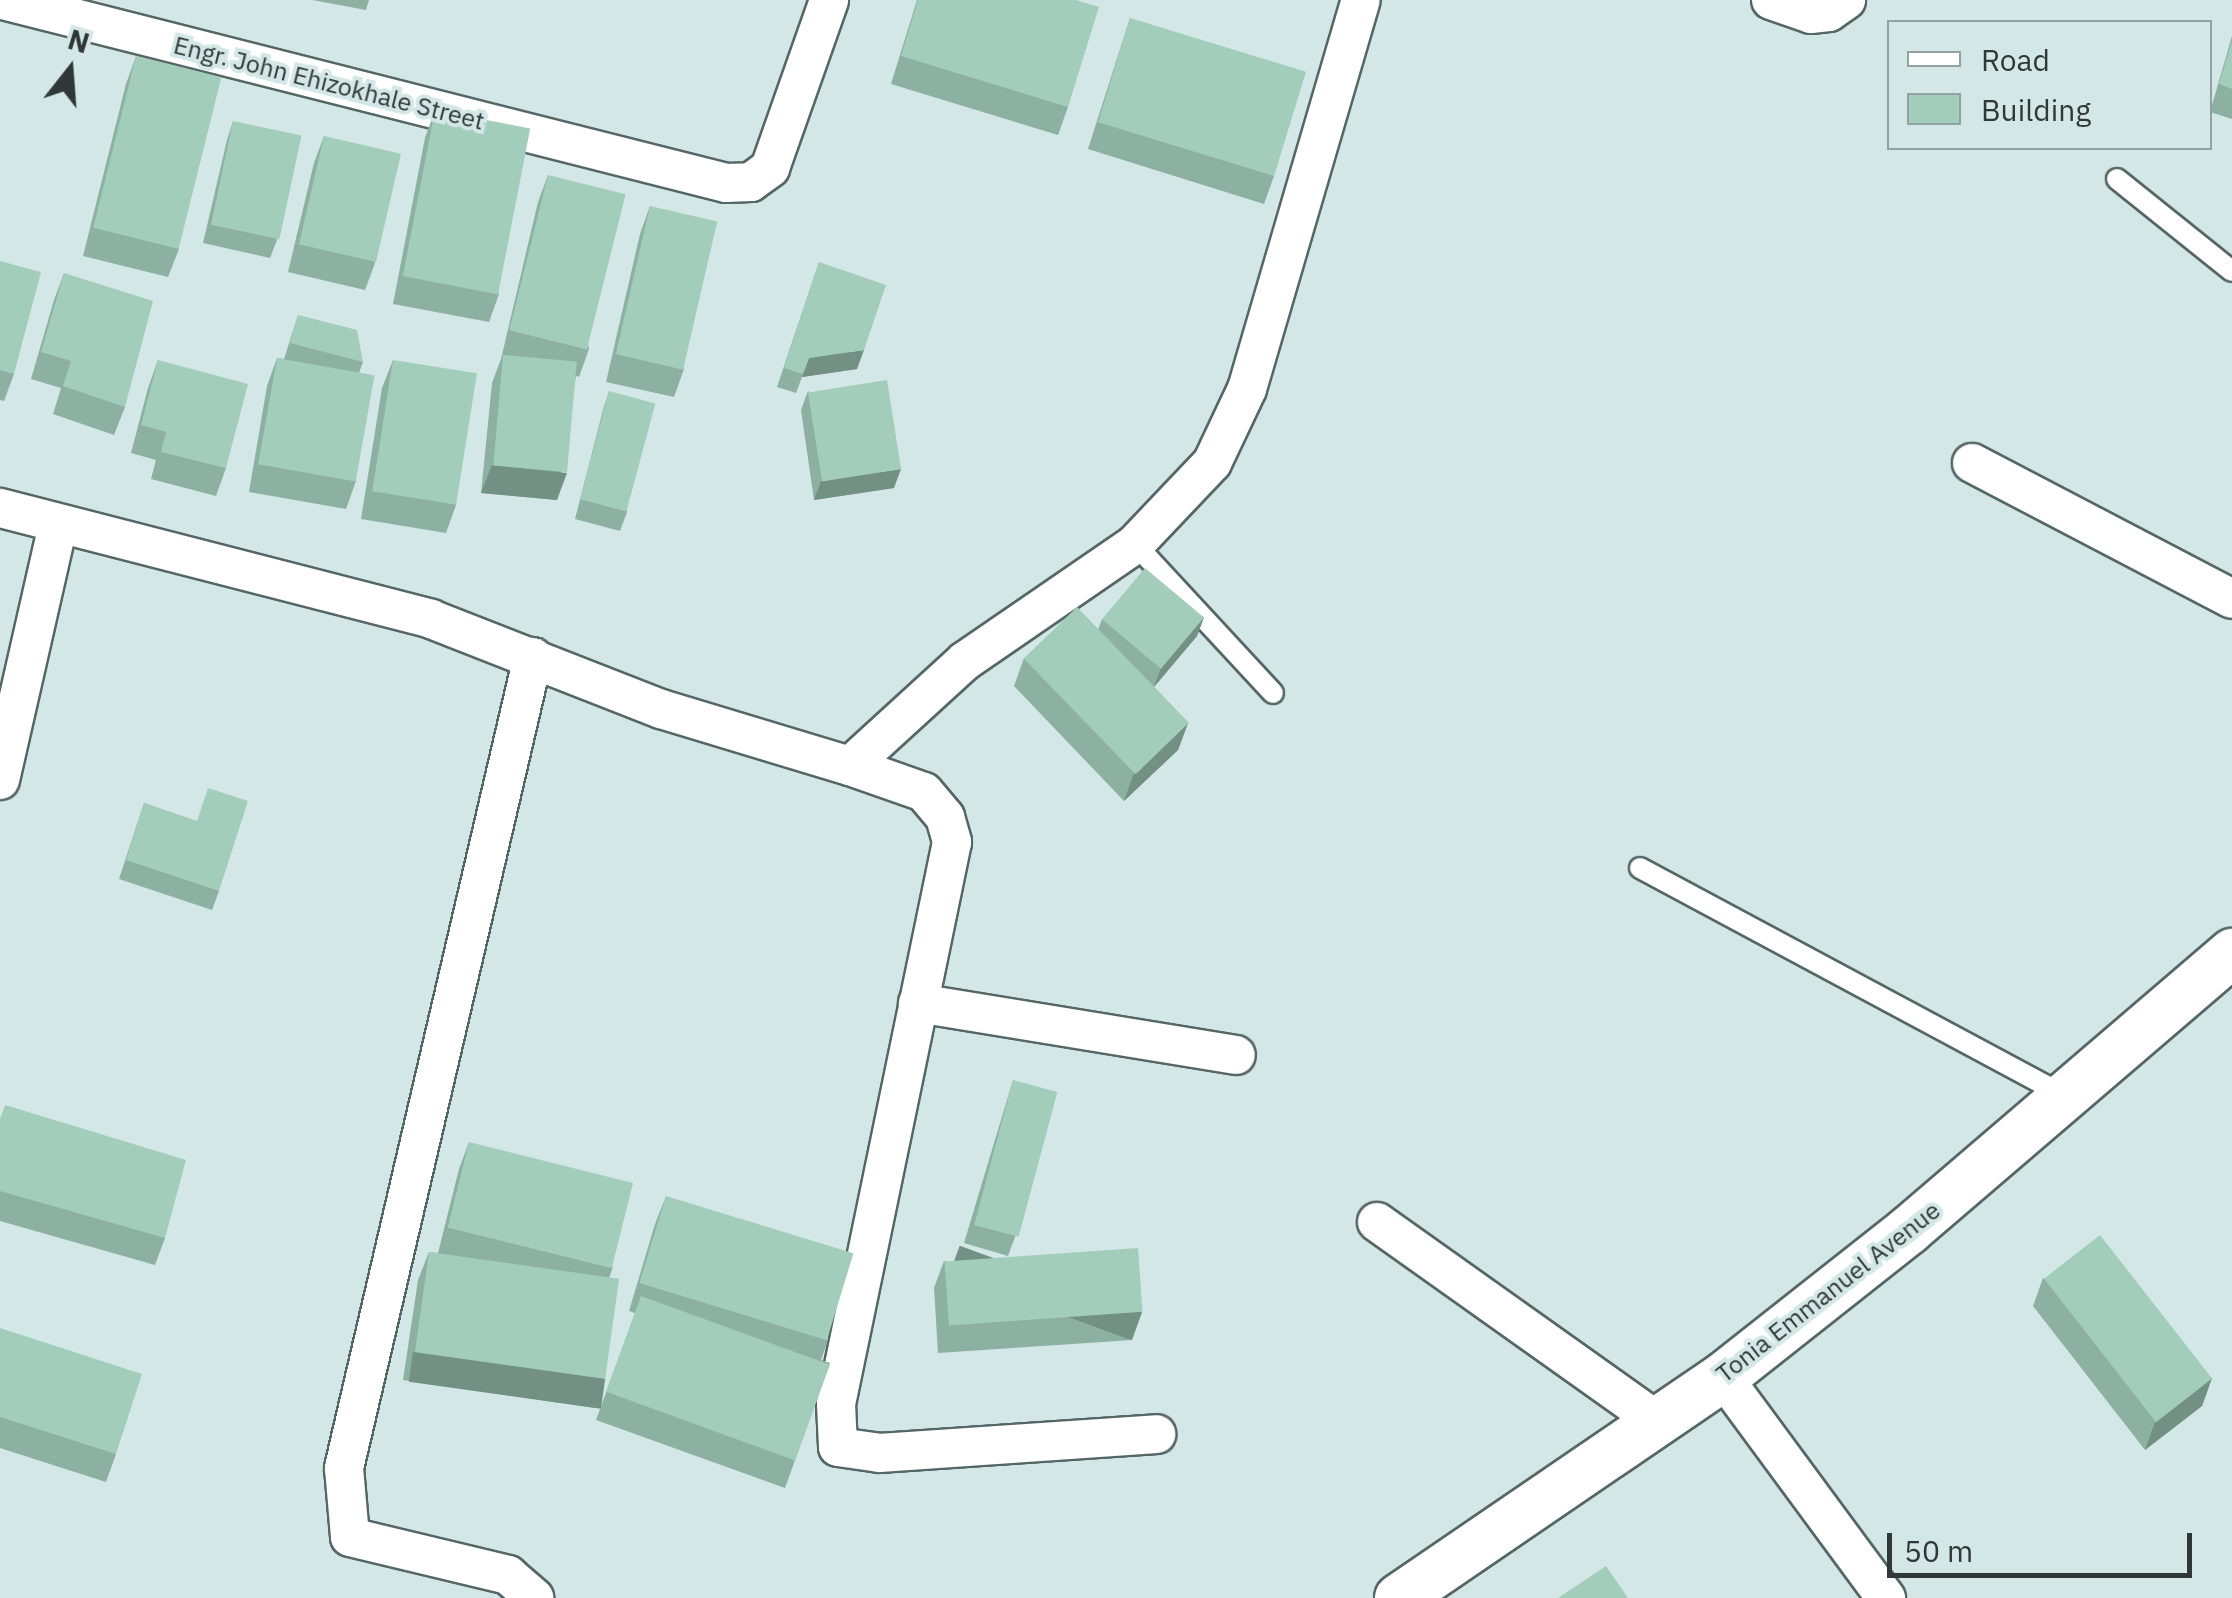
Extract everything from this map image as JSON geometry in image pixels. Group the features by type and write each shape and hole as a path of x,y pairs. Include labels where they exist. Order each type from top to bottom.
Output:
{"street":[{"name":"Engr. John Ehizokhale Street","path":"3,0 726,183 751,182 770,168 829,0"},
{"path":"850,766 965,660 1136,544 1228,438 1361,0"},
{"path":"1770,0 1811,14 1829,12 1846,0"},
{"path":"1972,464 2232,600"},
{"path":"0,508 431,619 661,709 924,792 945,817 952,842 836,1404 838,1447 880,1453 1156,1434"},
{"path":"0,780 58,524"},
{"path":"533,657 344,1468 350,1537 508,1575 534,1598"},
{"name":"Tonia Emmanuel Avenue","path":"1399,1598 1723,1377 1909,1230 2232,953"},
{"path":"918,1003 1236,1055"},
{"path":"1377,1222 1657,1421"},
{"path":"1723,1377 1886,1598"}],"lane":[{"path":"2117,179 2232,271"},
{"path":"1136,544 1273,693"},
{"path":"1640,868 2064,1095"}],"building":[{"path":"918,0 1076,0 1099,7 1068,107 901,56"},
{"path":"1130,18 1306,72 1274,176 1098,122"},
{"path":"2232,41 2232,89 2219,84"},
{"path":"136,56 221,77 179,249 93,228"},
{"path":"435,110 530,129 498,294 403,276"},
{"path":"233,121 301,136 279,239 211,225"},
{"path":"324,136 401,154 376,262 299,244"},
{"path":"548,175 626,194 587,350 509,330"},
{"path":"650,206 717,222 683,370 616,354"},
{"path":"0,261 41,272 14,374 0,370"},
{"path":"819,262 886,285 864,350 809,358 803,374 784,368"},
{"path":"64,273 153,301 125,407 63,386 71,361 41,352"},
{"path":"298,315 357,330 363,362 290,343"},
{"path":"503,355 577,361 567,472 493,466"},
{"path":"277,358 374,375 356,482 258,464"},
{"path":"158,360 248,384 226,468 161,452 166,432 141,425"},
{"path":"393,360 477,373 456,505 372,491"},
{"path":"887,380 901,469 822,481 808,393"},
{"path":"609,391 655,403 626,512 580,499"},
{"path":"1145,568 1204,617 1161,669 1102,619"},
{"path":"1077,607 1189,723 1136,774 1024,658"},
{"path":"208,788 248,801 219,891 126,860 144,803 197,821"},
{"path":"1013,1080 1057,1092 1019,1237 974,1225"},
{"path":"5,1105 186,1160 165,1238 0,1191 0,1119"},
{"path":"469,1142 633,1183 612,1268 448,1227"},
{"path":"666,1196 853,1253 827,1340 639,1283"},
{"path":"2100,1235 2212,1378 2156,1422 2044,1279"},
{"path":"1138,1248 1142,1312 949,1325 944,1262"},
{"path":"429,1252 619,1279 605,1379 415,1352"},
{"path":"641,1296 830,1365 795,1461 606,1392"},
{"path":"0,1328 142,1374 116,1454 0,1417"},
{"path":"1606,1566 1628,1598 1558,1598"}]}
